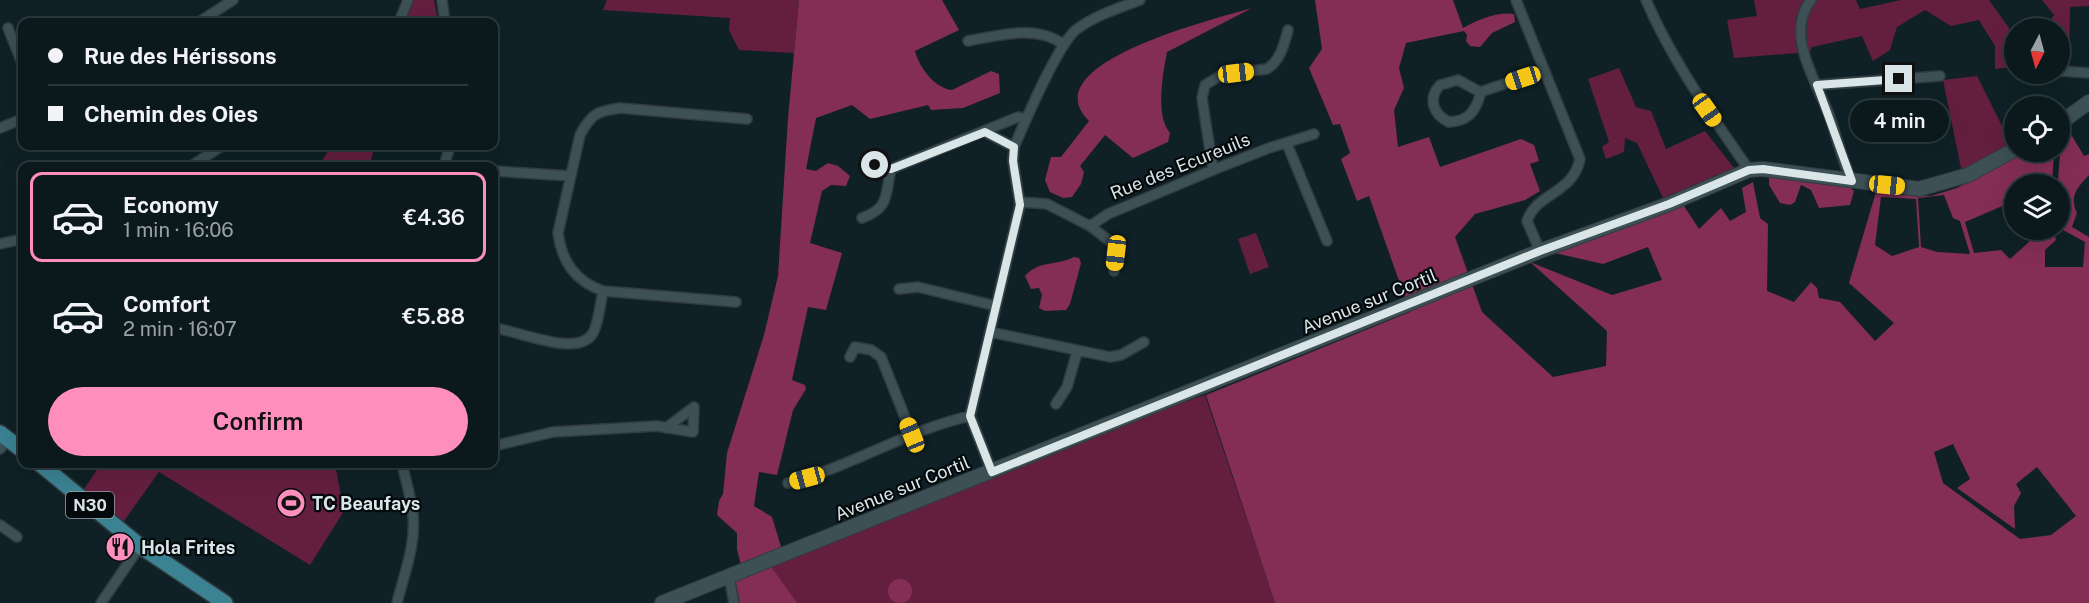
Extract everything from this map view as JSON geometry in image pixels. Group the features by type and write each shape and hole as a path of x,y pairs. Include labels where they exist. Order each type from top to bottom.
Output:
{"main road":[{"path":"2070,116 2089,102"},
{"name":"Avenue sur Cortil","path":"662,603 1540,251 1669,204 1749,170 1763,169 1919,189 1968,175 2004,155"},
{"path":"3,440 18,448"},
{"name":"N30","path":"45,468 140,546 225,603"}],"street":[{"path":"205,18 233,0"},
{"path":"401,18 408,0"},
{"path":"442,0 445,18"},
{"path":"992,472 970,416 1021,202 1013,161 1014,147 1064,45 1075,30 1094,19 1140,0"},
{"path":"1516,0 1580,159 1577,172 1567,184 1531,209 1527,220 1540,251"},
{"path":"1646,0 1655,20 1707,110 1749,170"},
{"path":"1811,0 1805,12 1802,39 1810,74 1817,85 1852,181"},
{"path":"8,28 18,53"},
{"path":"1213,170 1202,99 1205,85 1223,74 1268,69 1274,65 1282,51 1288,30"},
{"path":"968,41 1035,32 1052,36 1064,45"},
{"path":"1480,92 1474,109 1464,120 1449,122 1434,108 1436,90 1449,81 1458,80 1480,92 1544,71"},
{"path":"2070,72 2089,73"},
{"path":"1817,85 1940,76"},
{"path":"736,302 603,291 591,287 574,274 560,249 558,233 580,135 587,122 599,111 620,108 747,119"},
{"path":"875,165 891,169 1018,117 1026,119"},
{"path":"0,128 18,120"},
{"path":"985,132 1014,147"},
{"name":"Rue des Ecureuils","path":"1090,226 1108,214 1213,170 1269,148 1314,135"},
{"path":"1287,144 1327,241"},
{"path":"197,162 216,150"},
{"path":"862,218 878,212 883,205 891,169"},
{"path":"498,171 571,176"},
{"path":"1021,202 1047,204 1090,226 1114,243 1116,253 1114,271"},
{"path":"0,244 18,240"},
{"path":"899,289 918,287 996,306"},
{"path":"498,329 537,340 576,344 587,340 594,332 603,291"},
{"path":"990,332 1077,352 1110,357 1122,355 1144,342"},
{"path":"850,357 855,347 861,347 881,357 912,435"},
{"path":"1056,404 1071,377 1077,352"},
{"path":"788,483 807,478 912,435 970,416"},
{"path":"498,445 553,432 666,428"},
{"path":"396,603 411,550 413,528 406,468"},
{"path":"0,525 17,537"},
{"path":"101,603 140,546"},
{"path":"729,576 734,603"}],"shaded area":[{"path":"411,0 434,0 437,18 404,18"},
{"path":"607,0 799,0 794,53 739,50 729,30 730,18 603,10"},
{"path":"799,0 942,0 959,30 915,51 920,64 933,81 952,90 991,71 999,74 1000,93 963,108 931,110 928,105 870,119 852,105 816,118 806,169 816,171 828,163 838,166 850,176 846,186 831,185 822,191 810,243 842,253 826,310 808,307 792,380 805,385 806,389 793,410 777,475 759,472 754,506 772,517 782,550 742,569 737,549 737,533 717,515 719,501 723,494 727,453 764,335 778,276 788,118"},
{"path":"1315,0 1453,0 1463,28 1488,17 1514,14 1515,22 1492,33 1480,47 1470,46 1466,41 1467,35 1464,31 1406,43 1399,68 1404,88 1394,110 1398,147 1429,137 1440,167 1521,139 1534,145 1539,161 1530,164 1540,191 1525,200 1475,214 1455,237 1482,312 1553,377 1606,366 1607,331 1530,262 1612,295 1662,280 1648,247 1603,264 1555,253 1684,206 1699,229 1721,208 1730,221 1746,212 1742,188 1753,182 1760,218 1768,224 1767,291 1794,302 1811,282 1817,288 1819,298 1840,302 1875,341 1894,323 1849,283 1876,192 1931,196 1957,188 2006,162 2053,162 2053,174 2004,174 2004,205 1965,222 1974,253 2001,250 2010,259 2030,240 2056,240 2045,250 2045,267 2083,267 2085,242 2070,234 2070,174 2059,174 2060,162 2070,162 2070,133 2084,156 2089,154 2089,175 2074,197 2077,213 2072,227 2089,237 2089,603 1275,603 1206,395 1410,312 1369,196 1357,201 1341,159 1350,153 1340,124 1333,125 1309,68 1322,49","holes":["1944,195 1953,218 1960,221 1970,254 1937,252 1921,247 1918,198","1881,197 1916,199 1919,247 1892,256 1875,245","1953,444 1970,479 1957,488 2015,529 2014,506 2021,493 2016,484 2037,467 2076,516 2051,535 2020,539 1943,483 1934,452"]},
{"path":"1754,0 1856,0 1860,9 1901,0 1989,0 2004,21 2004,68 1995,69 1995,46 1979,20 1951,26 1925,10 1897,27 1890,50 1873,61 1862,36 1812,47 1810,52 1734,58 1727,20 1757,16"},
{"path":"2042,0 2089,0 2089,6 2070,7 2070,18 2052,18 2054,15"},
{"path":"1252,8 1167,52 1161,105 1165,126 1170,133 1168,142 1133,158 1105,135 1080,166 1084,172 1081,184 1072,197 1063,198 1050,192 1045,180 1051,157 1061,157 1089,121 1078,100 1085,80 1106,62 1136,47 1170,33"},
{"path":"1619,68 1636,107 1651,111 1666,149 1705,131 1734,168 1663,198 1637,143 1625,138 1624,152 1606,159 1602,147 1609,142 1588,79"},
{"path":"1977,76 2004,130 2004,148 1962,173 1943,80"},
{"path":"329,150 374,150 370,162 321,162"},
{"path":"1775,175 1850,187 1854,191 1850,205 1819,208 1811,190 1801,185 1795,202 1790,205 1780,203 1769,185 1769,178"},
{"path":"1256,233 1269,267 1250,274 1238,239"},
{"path":"1074,257 1079,258 1081,263 1070,304 1066,310 1045,311 1039,308 1042,295 1039,288 1031,289 1025,276 1042,265"},
{"path":"1205,395 1275,603 796,603 770,565 1141,416"},
{"path":"98,468 336,468 344,511 310,565 159,472 121,525 82,492"},
{"path":"770,565 797,603 738,603 735,580"},
{"path":"900,579 908,583 912,591 908,599 900,603 892,599 888,591 892,583"}],"place":[{"name":"TC Beaufays","path":"291,503"},
{"name":"Hola Frites","path":"120,547"}],"route":[{"path":"875,165 891,169 985,132 999,137 1014,147 1014,175 1021,202 970,416 992,472 1474,277 1669,204 1749,170 1763,169 1852,181 1817,85 1899,79"}]}
